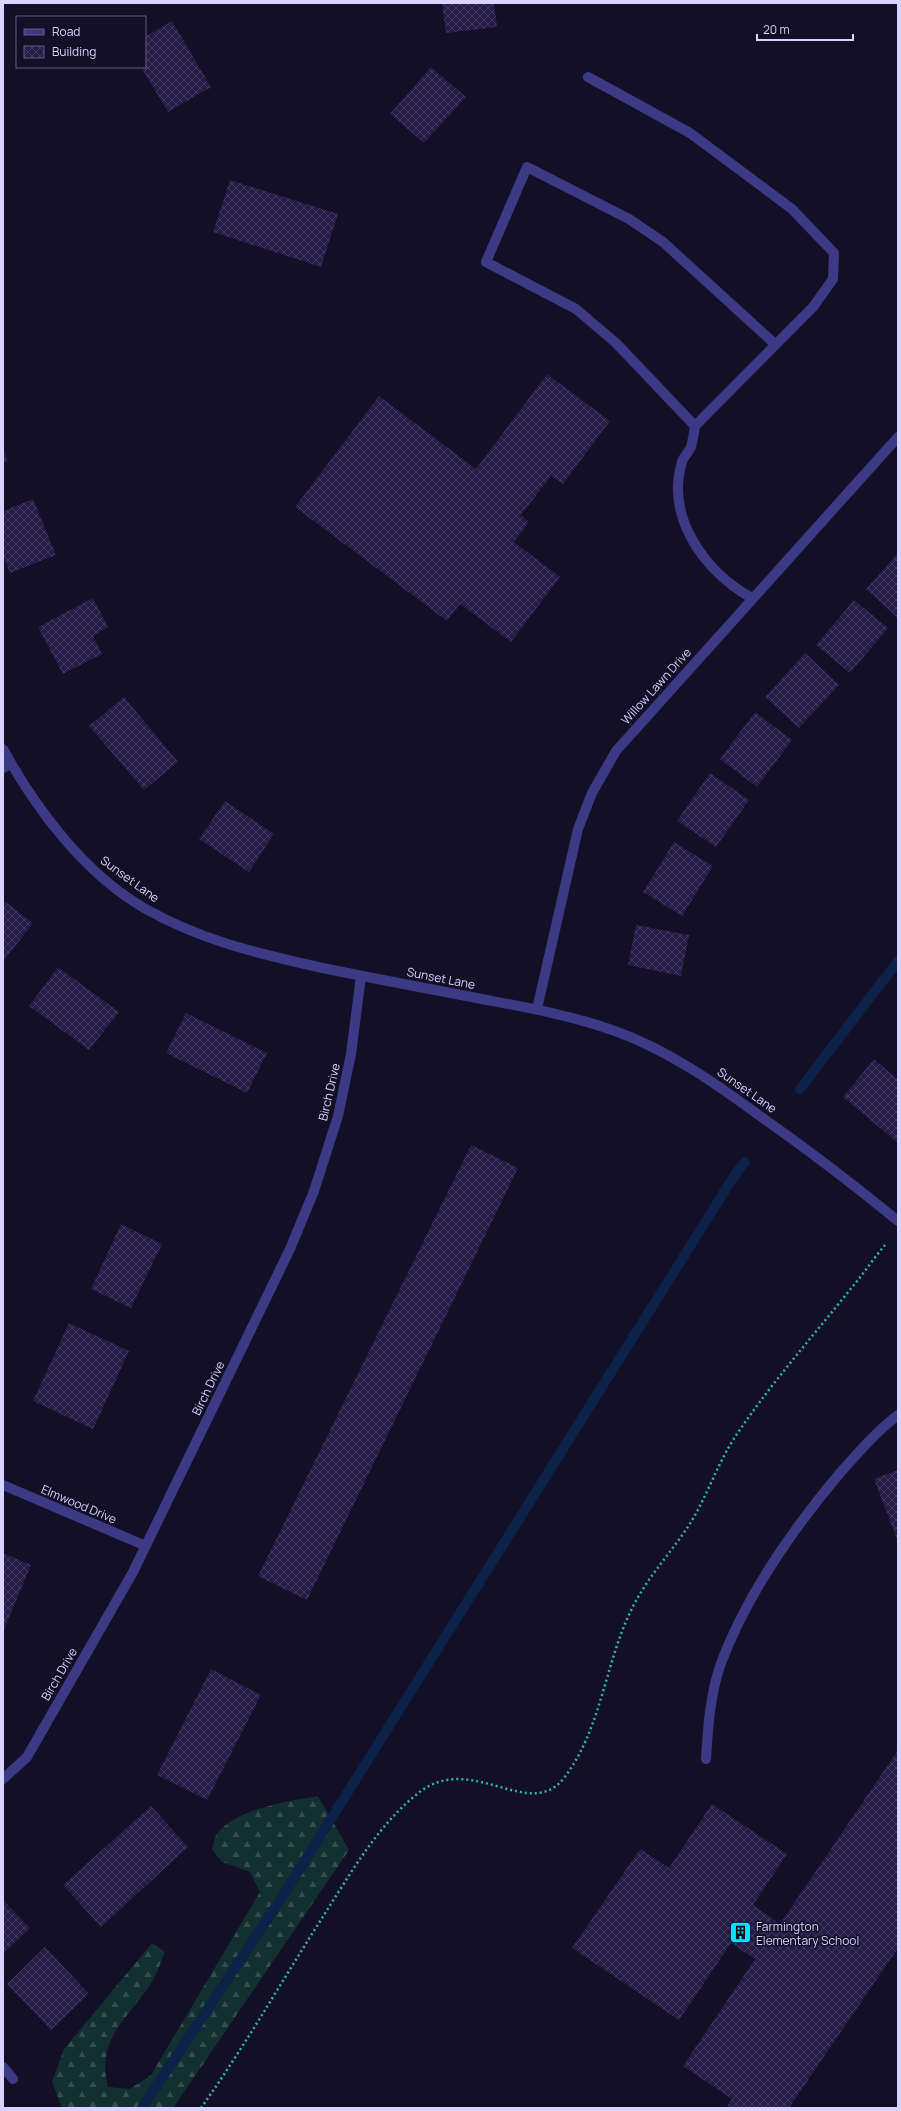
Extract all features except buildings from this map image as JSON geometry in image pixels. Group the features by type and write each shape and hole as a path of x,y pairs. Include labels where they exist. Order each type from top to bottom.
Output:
{"street":[{"path":"588,77 690,133 792,209 834,253 833,279 813,308 775,344 695,426 690,447 682,462 678,492 682,516 695,546 715,572 741,592 752,598"},
{"path":"695,426 621,349 576,309 486,262 527,167 629,219 663,242 775,344"},
{"name":"Willow Lawn Drive","path":"537,1009 578,829 592,793 616,751 898,437"},
{"name":"Sunset Lane","path":"3,748 7,766 61,836 99,875 142,907 193,933 248,952 361,976 537,1009 615,1032 654,1049 714,1083 828,1164 898,1221"},
{"name":"Birch Drive","path":"3,1779 27,1757 133,1572 290,1249 314,1191 338,1116 351,1054 361,976"},
{"path":"706,1759 709,1712 720,1666 744,1613 769,1568 810,1508 855,1456 898,1415"},
{"name":"Elmwood Drive","path":"3,1485 146,1546"},
{"path":"3,2067 13,2079"}],"path":[{"path":"201,2108 360,1858 398,1811 424,1789 441,1781 465,1778 530,1794 551,1790 566,1775 578,1754 594,1719 624,1626 638,1596 692,1520 720,1463 736,1435 802,1347 885,1245"}],"green space":[{"path":"318,1796 349,1850 173,2108 62,2108 52,2082 64,2049 152,1943 165,1952 153,1979 116,2030 110,2042 106,2055 105,2070 108,2087 130,2089 151,2075 260,1892 250,1872 222,1862 212,1849 217,1834 225,1825 249,1812 278,1804"}],"waterway":[{"path":"800,1089 898,961"},
{"path":"142,2108 282,1897 736,1173 745,1162"}],"place":[{"name":"Farmington Elementary School","path":"740,1933"}]}
